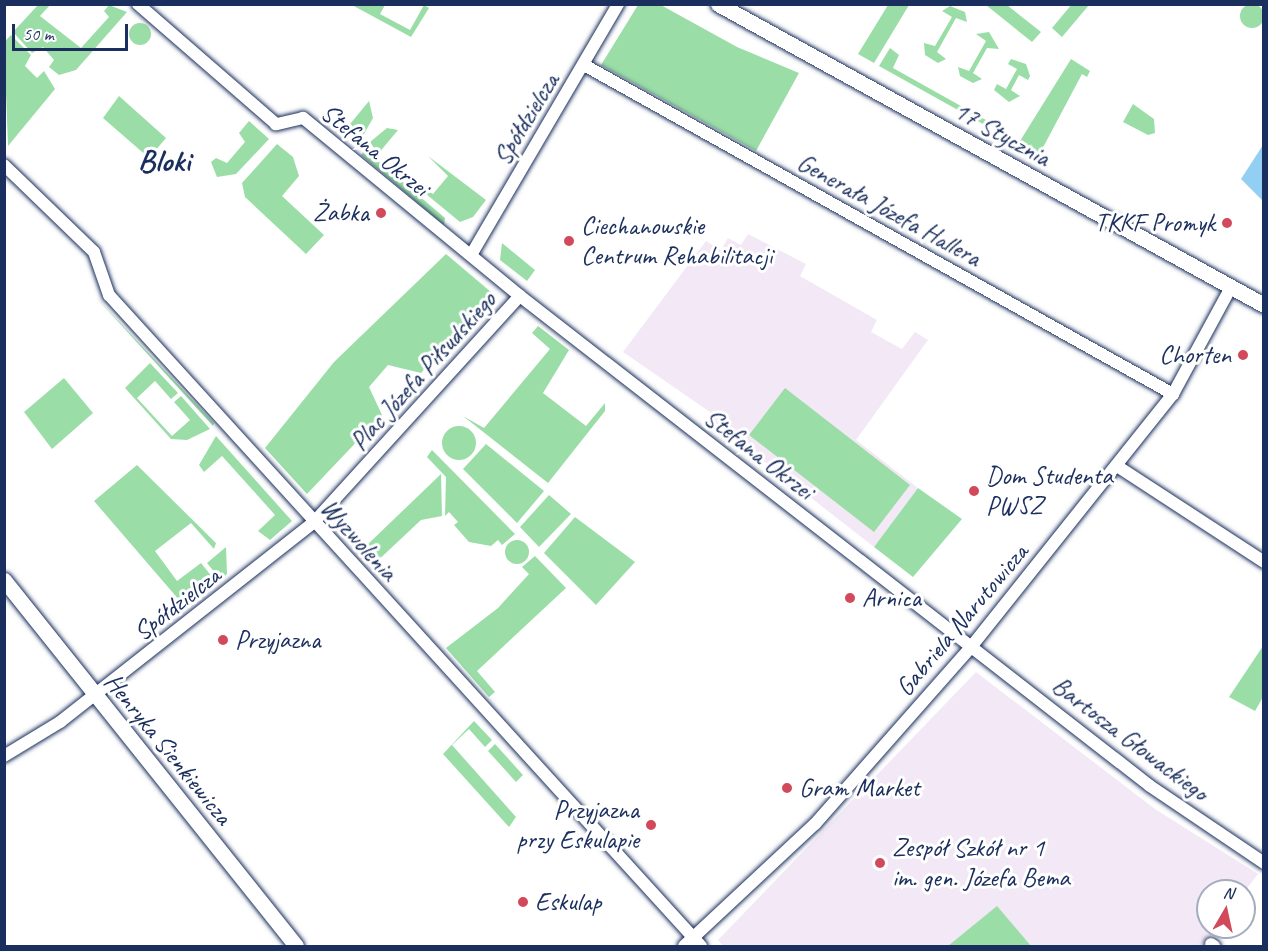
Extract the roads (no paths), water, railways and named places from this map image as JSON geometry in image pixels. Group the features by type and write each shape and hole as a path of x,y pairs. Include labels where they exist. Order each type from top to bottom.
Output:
{"street":[{"name":"Stefana Okrzei","path":"138,4 276,123 303,118 471,255"},
{"name":"Spółdzielcza","path":"471,255 584,66 618,4"},
{"name":"17 Stycznia","path":"718,4 1263,305"},
{"name":"Generała Józefa Hallera","path":"584,66 1173,394"},
{"name":"Wyzwolenia","path":"4,165 94,252 109,295 693,944"},
{"name":"Plac Józefa Piłsudskiego","path":"314,522 520,296 471,255"},
{"name":"Gabriela Narutowicza","path":"693,944 815,824 971,647 1173,394 1231,287"},
{"name":"Stefana Okrzei","path":"520,296 971,647"},
{"path":"1117,466 1263,561"},
{"name":"Spółdzielcza","path":"4,756 94,696 314,522"},
{"name":"Henryka Sienkiewicza","path":"4,580 94,696 296,946"},
{"name":"Bartosza Głowackiego","path":"971,647 1150,786 1263,863"}],"water":[{"path":"1263,145 1263,201 1241,179"}],"place":[{"name":"Żabka","path":"381,213"},
{"name":"TKKF Promyk","path":"1227,223"},
{"name":"Ciechanowskie Centrum Rehabilitacji","path":"569,241"},
{"name":"Chorten","path":"1243,355"},
{"name":"Dom Studenta PWSZ","path":"974,491"},
{"name":"Arnica","path":"850,598"},
{"name":"Przyjazna","path":"223,640"},
{"name":"Gram Market","path":"787,788"},
{"name":"Przyjazna przy Eskulapie","path":"651,825"},
{"name":"Zespół Szkół nr 1 im. gen. Józefa Bema","path":"880,863"},
{"name":"Eskulap","path":"523,902"}],"district":[{"name":"Bloki","path":"164,161"}]}
